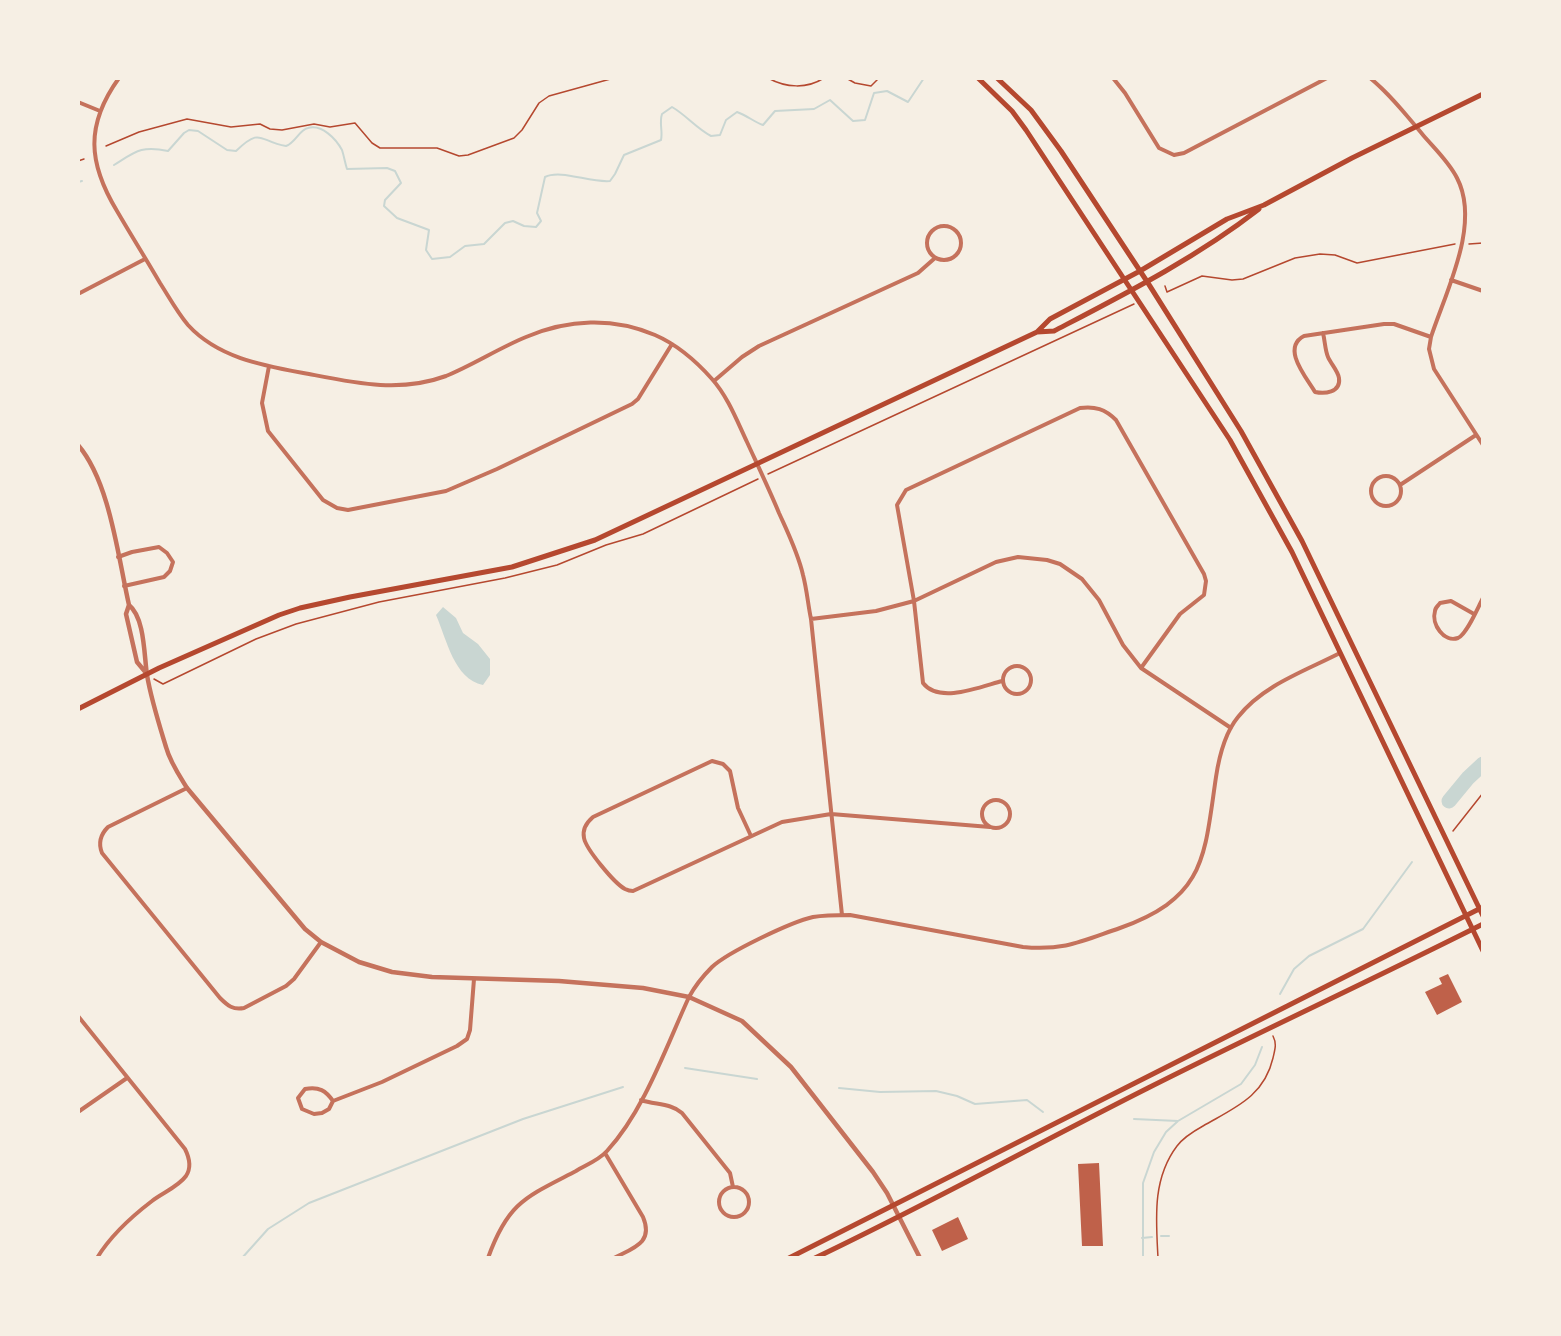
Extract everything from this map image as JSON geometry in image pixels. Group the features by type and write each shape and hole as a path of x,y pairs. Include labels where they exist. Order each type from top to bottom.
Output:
{"main road":[{"path":"978,78 1012,111 1026,130 1230,440 1292,552 1483,951"},
{"path":"997,78 1031,110 1148,283 1240,431 1302,541 1483,916"},
{"path":"1037,332 1054,331 1148,283 1233,229 1264,206 1352,158 1483,94"},
{"path":"78,709 256,623 300,608 512,567 555,555 595,540 1037,332 1050,319 1140,271 1227,219 1264,206"},
{"path":"789,1258 1481,908"},
{"path":"816,1258 1184,1070 1346,993 1483,924"}],"street":[{"path":"119,78 99,111 94,139 94,153 105,191 172,304 188,325 201,337 223,351 241,359 269,366 355,383 376,386 412,385 446,376 526,337 572,323 593,322 638,328 672,344 693,358 714,381 727,400 758,464 796,549 803,575 811,619 842,915"},
{"path":"1113,78 1159,148 1174,155 1184,153 1327,78"},
{"path":"1370,78 1449,166 1458,179 1463,193 1466,218 1462,244 1431,336 1429,349 1434,369 1483,445"},
{"path":"78,102 99,111"},
{"path":"714,381 759,346 918,273 935,258 950,260 959,251 960,239 950,227 936,227 930,233 926,245 930,254 935,258"},
{"path":"78,294 145,259"},
{"path":"1450,280 1483,291"},
{"path":"1323,333 1327,355 1339,378 1339,384 1335,390 1324,394 1315,392 1294,355 1293,347 1298,339 1304,336 1323,333 1384,324 1394,324 1431,336"},
{"path":"269,366 262,403 268,431 323,500 337,508 348,510 446,491 632,404 638,399 672,344"},
{"path":"1002,681 944,694 930,691 926,687 921,677 914,602 897,505 906,490 1080,408 1100,408 1116,420 1206,581 1204,595 1180,614 1141,668"},
{"path":"1400,485 1476,435"},
{"path":"78,445 94,468 103,489 129,605 126,614 137,662 147,674"},
{"path":"1381,477 1392,478 1400,485 1399,498 1393,504 1381,505 1373,498 1372,487 1381,477"},
{"path":"118,557 159,547 173,562 170,571 164,577 124,586"},
{"path":"811,619 876,611 914,602 996,562 1018,557 1047,560 1060,564 1082,579 1099,600 1123,645 1141,668 1231,728"},
{"path":"1474,614 1451,601 1440,603 1435,611 1435,622 1439,631 1449,638 1459,638 1465,633 1483,598"},
{"path":"129,605 135,610 146,657 147,674 167,749 175,768 187,788 291,915 321,942 359,962 392,972 432,977 559,981 644,988 689,997 742,1021 791,1067 873,1172 893,1204 920,1258"},
{"path":"488,1258 503,1222 516,1206 529,1195 605,1154 626,1128 689,997 712,967 730,955 792,924 811,918 842,915 1023,947 1048,949 1065,947 1144,919 1173,901 1192,879 1201,862 1219,762 1231,728 1242,713 1268,689 1341,653"},
{"path":"1014,666 1025,668 1031,679 1027,690 1018,694 1006,690 1002,681 1005,672 1014,666"},
{"path":"751,836 738,808 730,771 723,764 712,761 593,817 588,821 584,832 587,846 615,880 626,890 633,891 782,822 831,814 990,827 1000,827 1009,819 1009,808 1001,800 990,800 982,810 982,818 990,827"},
{"path":"187,788 108,827 101,836 100,848 220,998 229,1007 244,1008 286,986 294,979 321,942"},
{"path":"333,1101 321,1089 312,1087 305,1089 298,1098 302,1109 314,1114 329,1109 333,1101 382,1082 458,1046 467,1039 470,1030 474,979"},
{"path":"78,1016 188,1155 189,1169 181,1181 153,1200 122,1226 97,1258"},
{"path":"78,1112 127,1078"},
{"path":"641,1100 676,1108 682,1113 730,1173 733,1187"},
{"path":"605,1154 646,1227 645,1235 639,1245 614,1258"},
{"path":"733,1187 744,1191 749,1201 745,1212 735,1217 723,1212 720,1205 721,1195 733,1187"}],"path":[{"path":"106,146 140,132 187,119 231,127 260,124 270,129 282,130 314,124 330,126 355,123 372,143 380,148 437,148 459,156 468,155 514,138 522,130 538,104 549,96 614,78"},
{"path":"768,78 778,84 800,86 813,85 824,78"},
{"path":"846,78 855,83 871,86 879,78"},
{"path":"78,161 84,159"},
{"path":"1472,243 1483,243"},
{"path":"1163,288 1165,285 1167,292 1202,276 1232,280 1243,279 1295,258 1320,254 1335,255 1357,263 1450,244"},
{"path":"770,473 1133,305"},
{"path":"1453,831 1483,793"},
{"path":"1158,1258 1156,1210 1162,1175 1177,1146 1193,1132 1245,1102 1258,1091 1272,1063 1276,1044 1272,1032"}],"shaded area":[{"path":"443,607 456,618 463,633 478,644 490,659 490,675 483,685 473,681 458,667 436,615"}],"building":[{"path":"1448,974 1462,1002 1437,1015 1425,992 1442,984 1439,978"},
{"path":"1099,1163 1103,1246 1082,1246 1078,1164"},
{"path":"958,1217 968,1239 942,1251 932,1230"}],"waterway":[{"path":"114,165 145,149 168,151 189,130 198,131 227,150 236,151 256,137 286,146 305,129 318,128 328,133 342,150 347,169 387,168 395,171 401,183 385,200 384,206 397,218 429,230 426,250 432,259 450,257 465,246 484,244 505,223 513,221 524,226 536,227 541,221 537,213 545,177 567,175 610,181 624,155 661,140 662,114 672,107 711,136 720,135 726,120 737,112 763,125 775,111 814,109 830,100 853,121 865,120 874,93 887,91 908,102 924,78"},
{"path":"78,182 82,181"},
{"path":"1449,801 1483,764"},
{"path":"1280,994 1294,969 1309,956 1363,929 1412,862"},
{"path":"1143,1258 1143,1183 1154,1152 1166,1132 1178,1121 1241,1084 1255,1065 1262,1047"},
{"path":"685,1068 757,1079"},
{"path":"242,1258 268,1229 309,1203 523,1119 623,1087"},
{"path":"839,1088 880,1092 936,1091 957,1096 975,1104 1027,1100 1043,1112"},
{"path":"1134,1119 1178,1121"},
{"path":"1161,1236 1169,1236"},
{"path":"1142,1238 1152,1237"}]}
